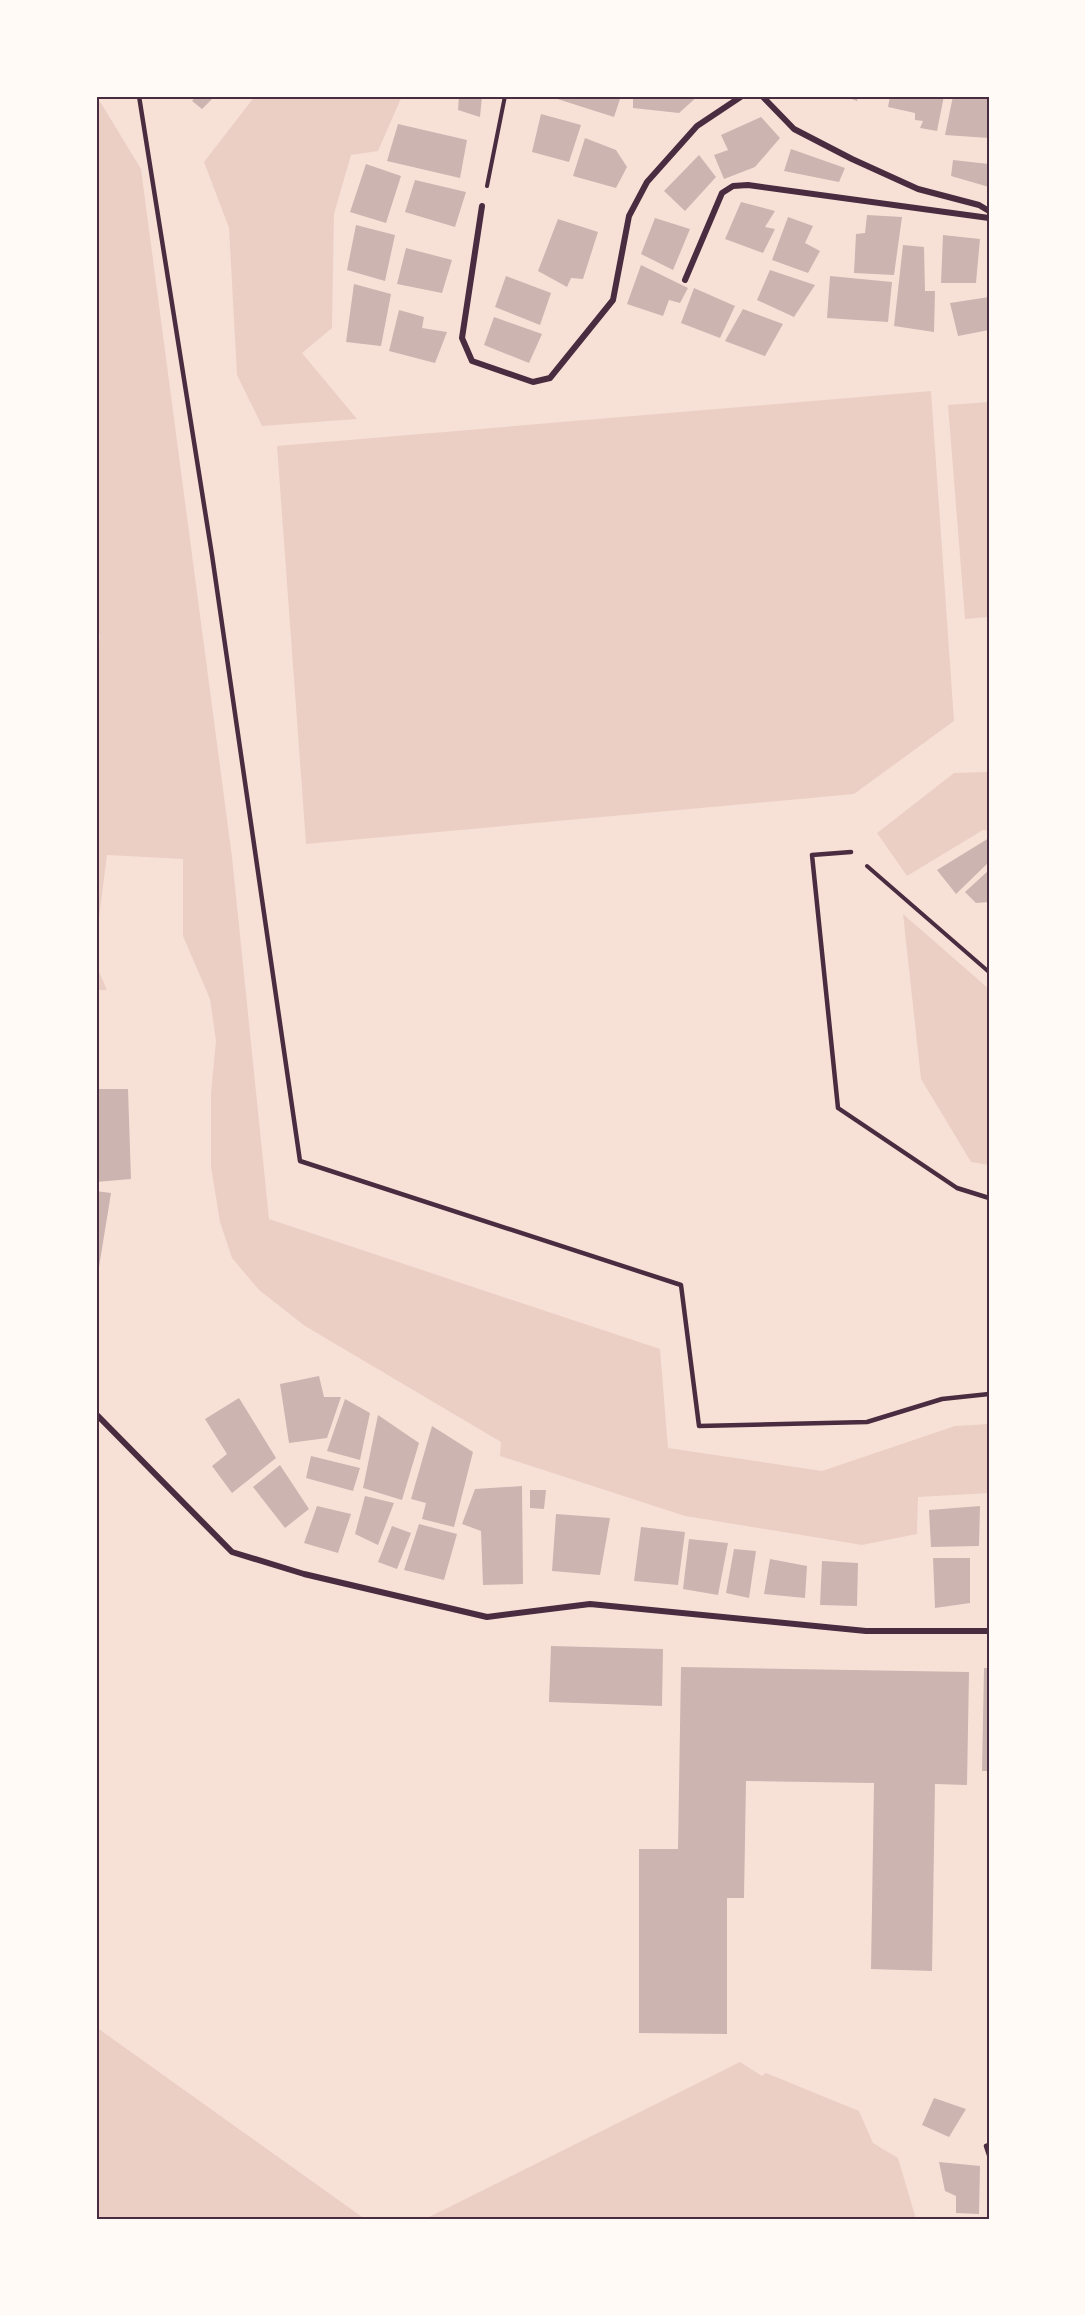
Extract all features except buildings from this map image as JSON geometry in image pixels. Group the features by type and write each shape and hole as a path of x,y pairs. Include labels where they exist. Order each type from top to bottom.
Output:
{"street":[{"path":"483,207 462,338 472,361 533,382 550,378 613,300 629,216 647,182 697,126 742,96"},
{"path":"762,96 794,129 852,159 918,189 979,205 989,211"},
{"path":"685,280 722,193 733,186 747,185 989,218"},
{"path":"96,1414 232,1552 304,1574 488,1617 590,1604 866,1630 989,1631"}],"lane":[{"path":"139,96 212,555 300,1161 681,1285 699,1426 867,1422 942,1399 989,1394"},
{"path":"851,852 812,855 838,1108 957,1188 989,1198"},
{"path":"989,2145 986,2146 989,2155"}],"path":[{"path":"483,207 505,96"},
{"path":"851,852 989,972"}],"shaded area":[{"path":"255,96 402,96 378,151 351,155 334,214 332,328 302,353 357,419 262,426 237,375 229,228 204,162"},
{"path":"96,99 101,103 141,169 232,857 269,1219 660,1349 668,1448 822,1471 955,1426 989,1424 989,1493 918,1497 917,1534 862,1545 685,1516 500,1456 501,1442 305,1326 259,1290 232,1258 220,1222 211,1167 211,1092 216,1041 210,999 183,936 183,859 107,855 96,942 96,660 100,636 96,625"},
{"path":"931,391 954,721 854,794 306,844 277,446"},
{"path":"989,402 989,617 965,619 948,405"},
{"path":"989,772 989,831 983,830 907,876 877,833 954,773"},
{"path":"903,914 989,989 989,1165 971,1162 921,1079"},
{"path":"96,965 107,990 96,990"},
{"path":"96,2027 365,2219 96,2219"},
{"path":"740,2062 762,2076 766,2073 859,2111 873,2143 898,2158 916,2219 425,2219"}]}
